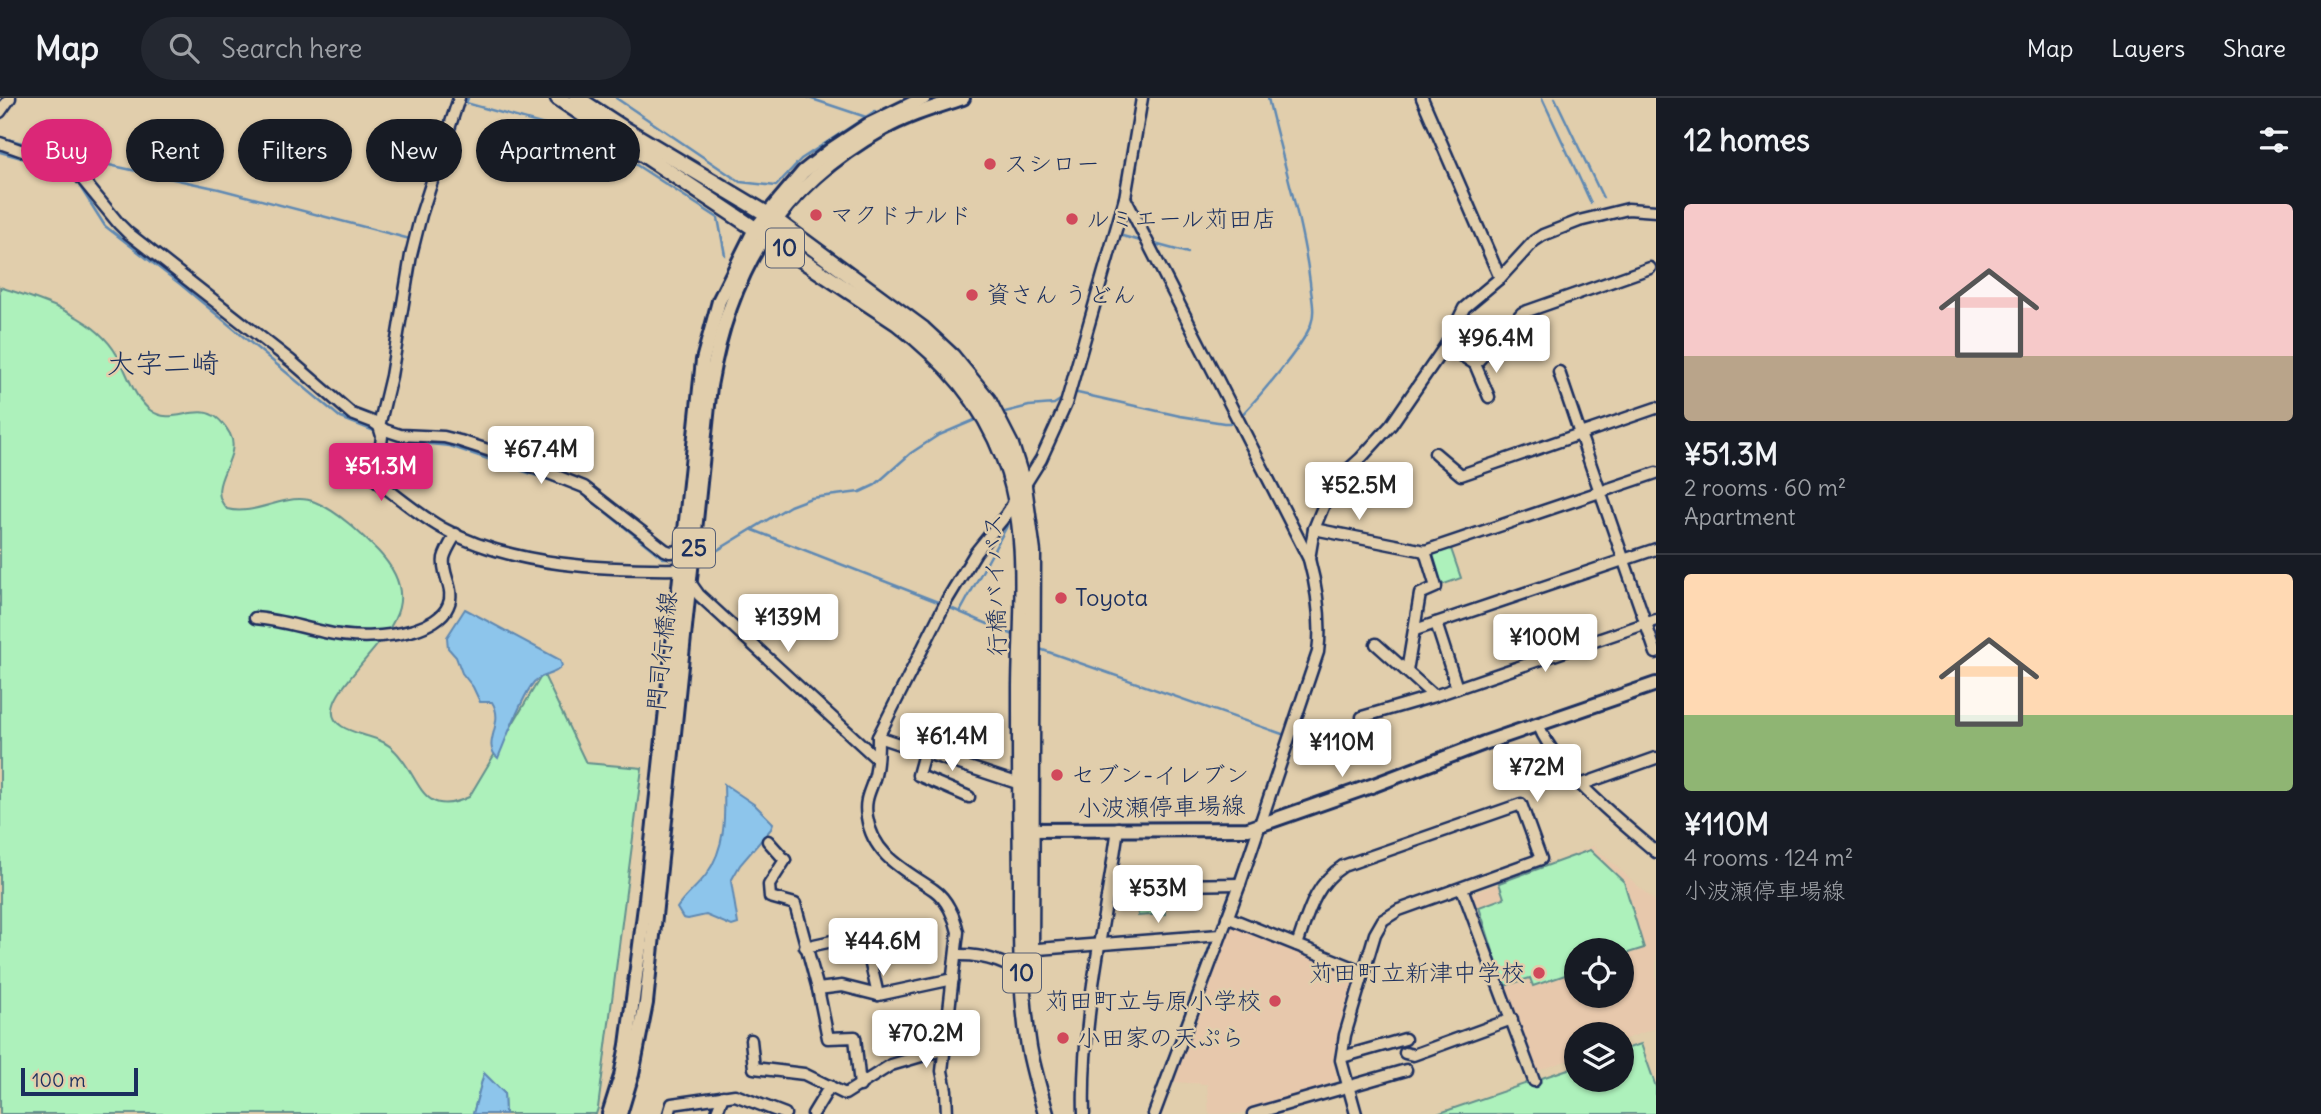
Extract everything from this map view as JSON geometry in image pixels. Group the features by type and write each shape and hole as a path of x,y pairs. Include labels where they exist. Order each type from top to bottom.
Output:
{"highway":[{"name":"行橋バイパス","path":"558,98 897,323 925,345 961,382 988,425 1016,499 1022,551 1020,784 1026,830"},
{"name":"行橋バイパス","path":"578,98 771,218 923,329 968,373 998,417 1011,445 1024,486 1033,552 1026,830"},
{"name":"10","path":"1026,830 1029,1048 1046,1114"},
{"name":"10","path":"1027,976 1040,1058 1053,1114"}],"main road":[{"name":"門司行橋線","path":"609,1114 621,1076 634,1001 685,569 717,349 759,232 803,172 868,125 924,98"},
{"name":"門司行橋線","path":"771,218 823,171 859,144 916,114 963,98"},
{"name":"門司行橋線","path":"620,1114 632,1074 651,966 690,583 685,569"},
{"name":"小波瀬停車場線","path":"1026,830 1236,830 1260,825 1656,684"}],"street":[{"path":"0,112 10,98"},
{"path":"459,98 414,243 391,376 379,426 382,436 377,481 443,528 506,553 545,561 641,570 685,569"},
{"path":"947,1114 942,1071 956,955 956,920 941,897 902,870 878,846 873,838 865,801 876,772 878,737 953,589 976,552 1006,515 1041,459 1066,404 1125,198 1142,98"},
{"path":"1422,98 1500,278"},
{"path":"0,144 74,169 128,233 292,361 352,414 400,435 444,437 460,441 567,479 584,487 665,550 688,550"},
{"path":"1125,198 1309,559 1314,576 1320,634 1318,652 1240,884 1154,1114"},
{"path":"1309,559 1314,529 1329,492 1339,478 1391,425 1446,345 1464,308 1500,278 1534,241 1579,221 1628,209 1656,211"},
{"path":"1475,364 1522,313 1650,268"},
{"path":"1446,345 1475,364 1489,397"},
{"path":"1559,372 1624,560 1651,622 1656,653"},
{"path":"1436,453 1461,475 1656,408"},
{"path":"1314,529 1425,551 1656,473"},
{"path":"255,618 280,620 345,635 397,635 426,626 444,612 450,603 444,556 456,534"},
{"path":"1415,629 1656,549"},
{"path":"1407,671 1420,594 1436,587 1425,551"},
{"path":"690,583 699,595 876,758"},
{"path":"1362,717 1434,696 1651,622"},
{"path":"1436,623 1457,688"},
{"path":"1376,644 1434,696"},
{"path":"1538,724 1543,735 1580,785 1656,852"},
{"path":"878,737 1020,784"},
{"path":"925,753 918,775 969,797"},
{"path":"1580,785 1656,758"},
{"path":"1297,945 1318,890 1330,874 1343,866 1521,804 1541,859 1399,910 1383,920 1375,934 1345,1035 1342,1057 1356,1114"},
{"path":"1084,1114 1086,1046 1097,945 1110,886 1118,828"},
{"path":"768,841 785,860 769,886 769,893 773,899 795,904 828,1038 855,1037 860,1086"},
{"path":"1110,886 1240,884"},
{"path":"1462,888 1534,1080"},
{"path":"1227,918 1364,972"},
{"path":"805,947 864,934 878,995"},
{"path":"1026,950 1220,935"},
{"path":"956,955 980,955 1027,976"},
{"path":"818,989 842,986 878,995 953,979"},
{"path":"1405,1053 1413,1055 1512,1019"},
{"path":"1342,1057 1405,1039"},
{"path":"751,1040 754,1068 804,1074 845,1094 891,1065 945,1049"},
{"path":"1253,1114 1406,1070"},
{"path":"813,1114 830,1086"},
{"path":"668,1114 672,1104 735,1095 785,1114"},
{"path":"716,1114 723,1096"}],"shaded area":[{"name":"苅田町立新津中学校","path":"1593,846 1656,902 1656,1028 1634,1036 1634,1022 1564,1022 1564,1062 1537,1071 1472,894"},
{"name":"苅田町立与原小学校","path":"1230,924 1355,976 1337,1034 1333,1062 1338,1080 1279,1103 1239,1114 1209,1114 1207,1084 1173,1082"}],"green space":[{"path":"0,287 66,311 95,329 117,355 135,392 150,410 170,416 201,412 211,414 220,421 233,443 219,491 227,509 250,510 294,499 305,499 324,506 341,517 378,551 392,570 399,586 400,602 396,617 340,692 333,715 344,728 379,740 392,748 404,761 423,792 431,799 440,803 453,803 469,797 543,673 586,763 642,768 596,1114 505,1114 504,1093 484,1074 473,1114 0,1114"},
{"path":"1449,543 1461,578 1436,587 1425,551"},
{"path":"1590,850 1624,882 1644,948 1634,951 1634,938 1564,938 1564,975 1533,986 1530,978 1504,986 1479,907 1504,898 1499,883"},
{"path":"1163,887 1165,914 1138,916 1136,889"},
{"path":"1641,1044 1656,1087 1656,1114 1437,1114 1564,1070 1564,1092 1634,1092 1634,1046"}],"water":[{"path":"465,609 560,660 562,666 556,672 537,679 529,689 498,758 491,746 496,710 492,702 480,702 462,673 456,657 448,648 447,637"},
{"path":"724,784 755,805 773,823 731,881 738,924 732,926 706,915 683,918 677,908 706,875 717,854 724,820"},
{"path":"484,1073 504,1093 505,1114 473,1114"}],"waterway":[{"path":"468,98 466,103 598,140 718,218 725,255"},
{"path":"616,98 740,182 776,186 801,159 875,111"},
{"path":"809,98 866,117"},
{"path":"1239,418 1299,346 1311,324 1313,314 1302,235 1268,98"},
{"path":"1542,98 1591,203"},
{"path":"1555,98 1603,198"},
{"path":"1134,174 1143,118"},
{"path":"0,137 77,158 219,189 410,239"},
{"path":"0,152 21,158"},
{"path":"77,182 105,226 180,284 341,418 377,432"},
{"path":"1118,238 1119,235 1144,242"},
{"path":"1151,243 1188,253"},
{"path":"1073,392 1180,416 1234,423"},
{"path":"1001,413 1029,406 1054,404 1065,397"},
{"path":"697,557 713,553 790,506 811,498 860,492 875,485 911,453 937,436 977,419"},
{"path":"386,436 398,441 450,446 578,490 663,558 676,558"},
{"path":"960,612 1012,517"},
{"path":"753,530 943,604"},
{"path":"948,607 1016,636"},
{"path":"1037,648 1285,735"},
{"path":"1285,736 1294,709"},
{"path":"1234,881 1253,832"},
{"path":"1215,934 1232,887"},
{"path":"1148,1114 1212,940"}],"place":[{"name":"スシロー","path":"990,164"},
{"name":"マクドナルド","path":"816,215"},
{"name":"ルミエール苅田店","path":"1072,219"},
{"name":"資さん うどん","path":"972,295"},
{"name":"Toyota","path":"1061,598"},
{"name":"セブン-イレブン","path":"1057,775"},
{"name":"苅田町立新津中学校","path":"1539,973"},
{"name":"苅田町立与原小学校","path":"1275,1001"},
{"name":"小田家の天ぷら","path":"1063,1038"}],"district":[{"name":"大字二崎","path":"163,363"}]}
